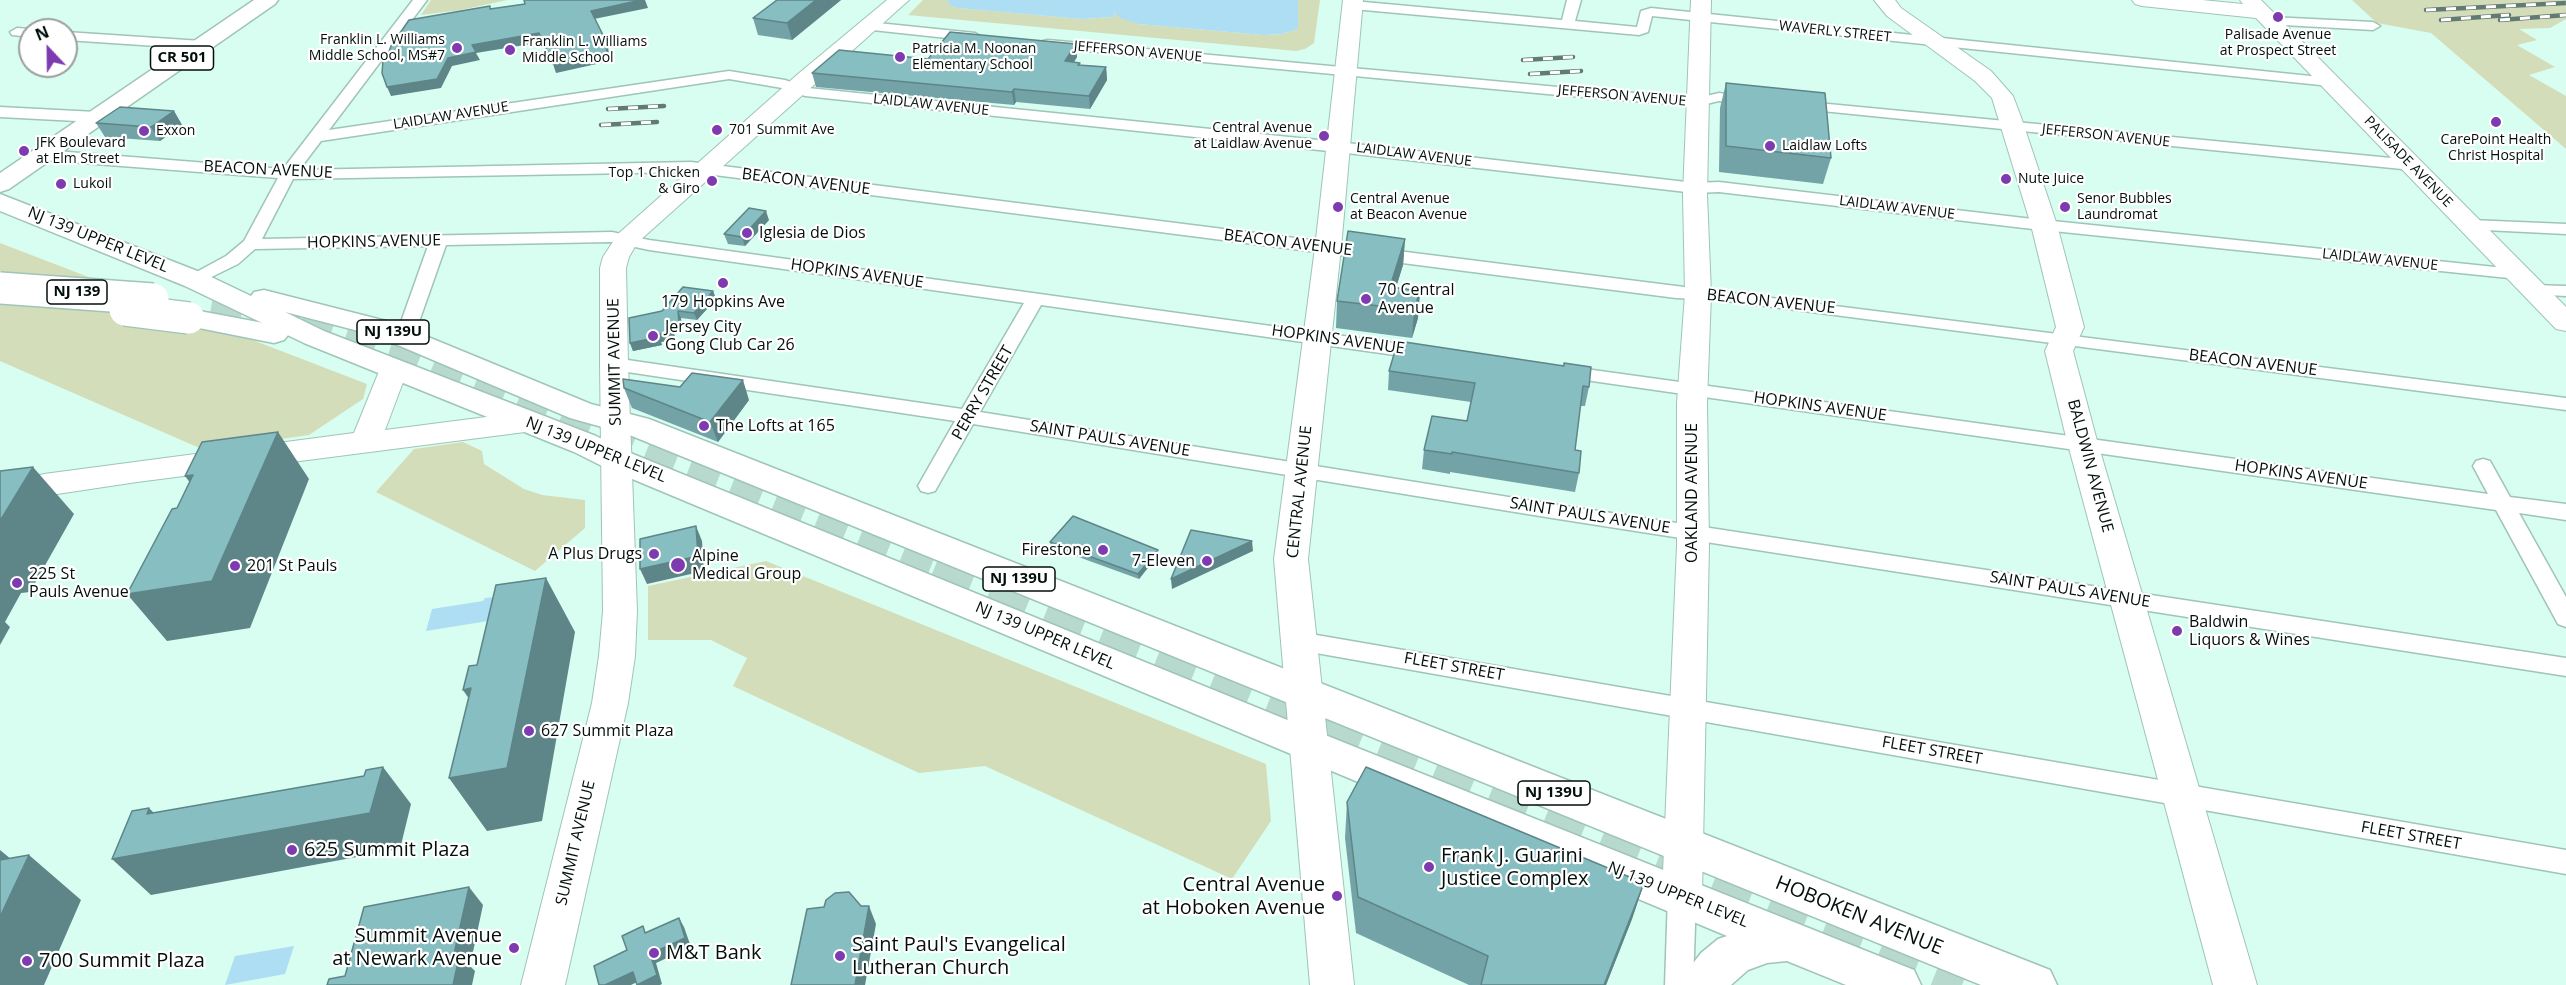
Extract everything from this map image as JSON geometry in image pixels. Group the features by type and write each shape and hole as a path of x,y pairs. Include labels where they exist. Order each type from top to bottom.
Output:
{"main road":[{"name":"CR 501","path":"0,184 268,0"},
{"name":"NJ 139 UPPER LEVEL","path":"0,202 195,280 279,322 585,444 617,460 1898,985"},
{"name":"NJ 139 UPPER LEVEL","path":"195,280 372,325 405,336 581,411 615,418 1304,691 1684,846"},
{"name":"NJ 139","path":"0,288 153,299 274,334"},
{"path":"0,297 92,303 108,308"},
{"name":"NJ 139","path":"0,302 200,313"},
{"name":"HOBOKEN AVENUE","path":"1684,846 2034,985"},
{"path":"1704,985 1717,968 1734,954 1767,943 1788,940"}],"street":[{"path":"195,280 232,260 251,244 289,172 420,0"},
{"name":"SUMMIT AVENUE","path":"543,985 609,703 617,656 620,611 614,364 613,268 616,257 627,239 898,0"},
{"path":"1567,25 1574,0"},
{"name":"BALDWIN AVENUE","path":"1884,0 1894,12 1983,76 2002,96 2044,225 2070,327 2059,351 2083,443 2235,985"},
{"path":"2142,0 2261,11 2373,26"},
{"name":"WAVERLY STREET","path":"1353,2 1639,31 1643,29 1646,14 1651,12 1701,9 1937,43 2330,82"},
{"name":"CENTRAL AVENUE","path":"1332,985 1291,560 1328,248 1353,2"},
{"name":"OAKLAND AVENUE","path":"1680,985 1693,532 1693,390 1698,294 1695,188 1701,9"},
{"name":"PALISADE AVENUE","path":"2261,11 2470,225 2546,293 2566,323"},
{"path":"868,26 986,38"},
{"path":"78,37 202,45"},
{"name":"JEFFERSON AVENUE","path":"1034,42 1698,102 1719,97 2412,165"},
{"name":"LAIDLAW AVENUE","path":"314,137 729,75 785,84 795,89 816,93 1338,147 1695,188 1719,187 2044,225 2546,293"},
{"path":"0,112 96,117"},
{"name":"BEACON AVENUE","path":"43,155 305,175 679,167 705,169 2064,338 2566,404"},
{"path":"2470,225 2566,230"},
{"name":"HOPKINS AVENUE","path":"251,244 599,236 627,239 649,245 1440,355"},
{"path":"405,336 439,240"},
{"name":"PERRY STREET","path":"928,486 1035,299"},
{"name":"SAINT PAULS AVENUE","path":"614,364 969,417 2566,667"},
{"path":"365,443 394,369"},
{"name":"HOPKINS AVENUE","path":"1545,369 2566,512"},
{"path":"0,496 93,477 525,422"},
{"path":"2483,466 2566,618"},
{"name":"FLEET STREET","path":"1299,641 2566,862"}],"green space":[{"path":"431,0 507,0 461,10 421,15"},
{"path":"923,0 947,0 952,6 959,8 1082,19 1113,17 1114,12 1138,24 1264,35 1282,34 1298,29 1298,0 1320,0 1314,43 1305,49 1296,51 908,15"},
{"path":"2352,0 2566,0 2566,19 2550,28 2519,29 2537,40 2517,45 2555,67 2529,75 2566,96 2566,149 2431,33 2377,23"},
{"path":"0,243 367,384 363,399 309,435 204,450 0,361"},
{"path":"463,442 482,451 484,464 524,489 542,495 585,500 585,528 535,571 376,492 414,449"},
{"path":"766,561 1266,764 1271,821 1232,879 985,766 919,773 733,686 747,658 711,640 648,640 648,586"}],"water":[{"path":"947,0 1298,0 1298,29 1282,34 1264,35 1138,24 1118,17 1115,12 1113,17 1082,19 958,8 951,6"},
{"path":"494,597 488,621 426,631 432,609 483,601 485,598"},
{"path":"294,946 285,974 225,985 235,956"}],"building":[{"name":"Franklin L. Williams Middle School, MS#7","path":"524,0 641,0 591,11 605,39 607,53 553,64 539,33 472,45 476,52 448,58 437,79 387,87 382,73 383,61 386,60 391,46 409,20 490,6 490,9 525,4"},
{"path":"777,0 816,0 787,23 753,18"},
{"name":"Patricia M. Noonan Elementary School","path":"950,32 1076,44 1065,61 1080,63 1078,65 1106,67 1089,96 1014,89 1012,92 812,73 839,50 928,59"},
{"path":"1726,83 1825,93 1831,158 1726,146"},
{"path":"120,107 174,111 151,127 96,123"},
{"path":"749,208 766,211 742,237 724,234"},
{"path":"1348,231 1405,239 1390,287 1420,291 1414,310 1337,301"},
{"path":"683,287 713,291 694,313 678,311 679,323 671,325 672,332 630,343 629,318 662,311"},
{"path":"1398,341 1564,366 1564,363 1591,367 1589,387 1583,386 1575,450 1581,451 1579,473 1452,452 1452,454 1424,450 1432,416 1467,421 1475,383 1389,371"},
{"path":"692,373 743,380 710,422 624,388 623,379 680,387"},
{"path":"278,432 212,581 127,594 172,509 177,508 193,475 185,476 202,442"},
{"path":"33,467 0,521 0,471"},
{"name":"Firestone","path":"1073,516 1158,550 1138,574 1050,542"},
{"path":"696,526 698,556 640,569 640,539"},
{"path":"1191,530 1252,541 1171,579"},
{"path":"546,578 507,768 449,778 471,688 463,690 469,666 477,665 496,585"},
{"path":"383,767 370,813 112,859 132,811 149,808 147,814 347,779 364,776 366,770"},
{"name":"Frank J. Guarini Justice Complex","path":"1366,767 1644,883 1604,985 1481,985 1488,956 1358,897 1347,802"},
{"path":"29,855 0,917 0,860"},
{"path":"469,887 454,954 460,953 453,985 327,985 329,979 345,976 364,907"},
{"name":"Saint Paul's Evangelical Lutheran Church","path":"849,892 861,906 869,906 855,985 791,985 807,909 824,907 826,900 835,893"},
{"path":"679,918 685,938 650,954 657,975 637,985 633,972 605,985 599,985 594,966 627,950 622,936 643,926 645,933"}],"tunnel":[{"path":"211,308 320,327 397,352 938,571"},
{"path":"934,569 1962,985"}],"railway":[{"path":"2426,10 2566,3"},
{"path":"2441,20 2509,15"},
{"path":"2500,20 2566,15"},
{"path":"1523,60 1573,57"},
{"path":"1530,74 1581,71"},
{"path":"608,109 664,106"},
{"path":"601,125 657,122"}],"place":[{"name":"Palisade Avenue at Prospect Street","path":"2278,17"},
{"name":"Franklin L. Williams Middle School, MS#7","path":"457,48"},
{"name":"Franklin L. Williams Middle School","path":"510,50"},
{"name":"Patricia M. Noonan Elementary School","path":"900,57"},
{"name":"CarePoint Health Christ Hospital","path":"2496,122"},
{"name":"701 Summit Ave","path":"717,130"},
{"name":"Exxon","path":"144,131"},
{"name":"Central Avenue at Laidlaw Avenue","path":"1324,136"},
{"name":"Laidlaw Lofts","path":"1770,146"},
{"name":"JFK Boulevard at Elm Street","path":"24,151"},
{"name":"Nute Juice","path":"2006,179"},
{"name":"Top 1 Chicken & Giro","path":"712,181"},
{"name":"Lukoil","path":"61,184"},
{"name":"Central Avenue at Beacon Avenue","path":"1338,207"},
{"name":"Senor Bubbles Laundromat","path":"2065,207"},
{"name":"Iglesia de Dios","path":"747,233"},
{"name":"179 Hopkins Ave","path":"723,283"},
{"name":"70 Central Avenue","path":"1366,299"},
{"name":"Jersey City Gong Club Car 26","path":"653,336"},
{"name":"The Lofts at 165","path":"704,426"},
{"name":"Firestone","path":"1103,550"},
{"name":"A Plus Drugs","path":"654,554"},
{"name":"7-Eleven","path":"1207,561"},
{"name":"Alpine Medical Group","path":"678,565"},
{"name":"201 St Pauls","path":"235,566"},
{"name":"225 St Pauls Avenue","path":"17,583"},
{"name":"Baldwin Liquors & Wines","path":"2177,631"},
{"name":"627 Summit Plaza","path":"529,731"},
{"name":"625 Summit Plaza","path":"292,850"},
{"name":"Frank J. Guarini Justice Complex","path":"1429,867"},
{"name":"Central Avenue at Hoboken Avenue","path":"1337,896"},
{"name":"Summit Avenue at Newark Avenue","path":"514,948"},
{"name":"M&T Bank","path":"654,953"},
{"name":"Saint Paul's Evangelical Lutheran Church","path":"840,956"},
{"name":"700 Summit Plaza","path":"27,961"}]}
